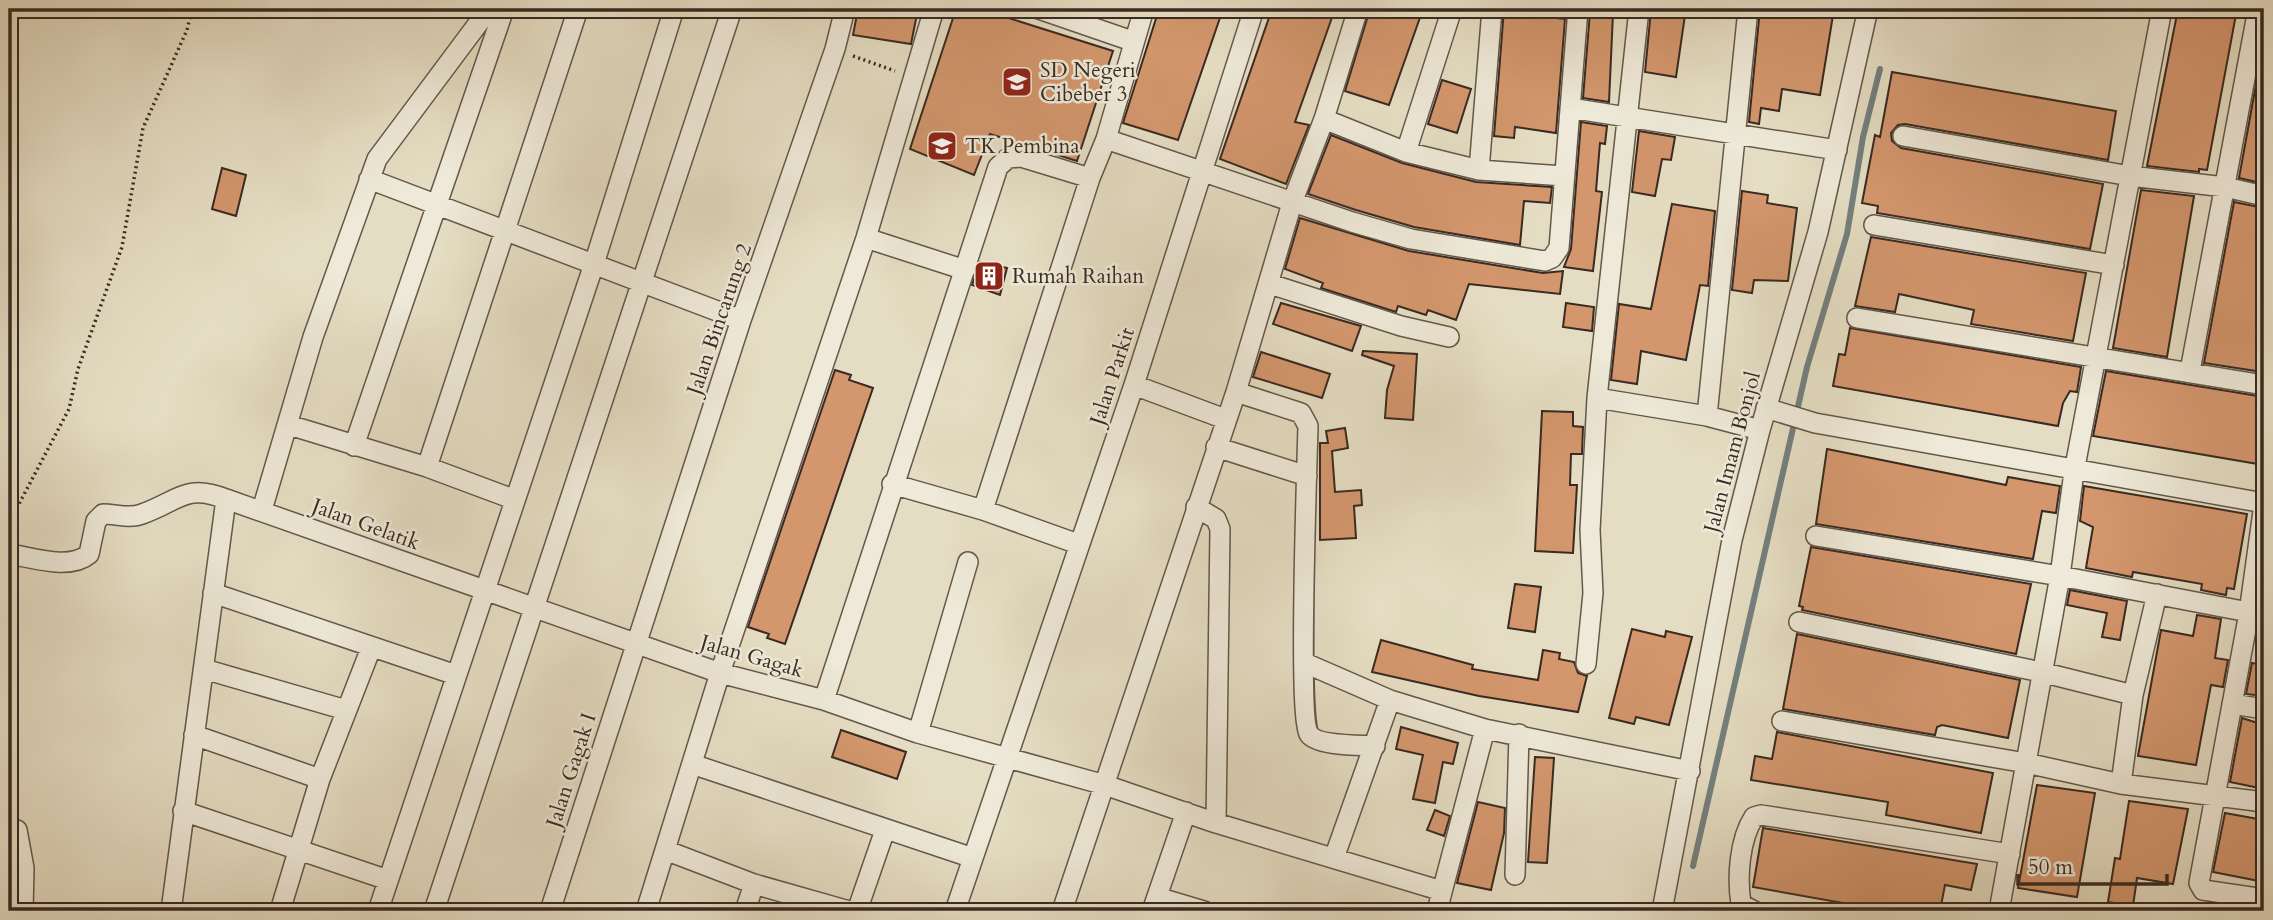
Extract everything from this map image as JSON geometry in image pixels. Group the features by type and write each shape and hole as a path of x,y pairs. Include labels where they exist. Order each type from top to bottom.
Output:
{"street":[{"path":"262,510 313,337 369,179 384,147 489,9"},
{"path":"354,446 504,9"},
{"path":"427,467 578,9"},
{"path":"377,911 594,264 674,9"},
{"path":"434,911 732,9"},
{"name":"Jalan Bincarung 2","path":"635,643 741,320 835,49 845,9"},
{"path":"646,911 720,673 866,238 934,9"},
{"path":"983,510 1090,178 1106,139 1132,41 1144,9"},
{"name":"Jalan Parkit","path":"955,911 1134,385 1254,9"},
{"path":"1062,911 1236,392 1270,285 1292,203 1324,119 1358,9"},
{"path":"1406,152 1452,9"},
{"path":"1479,170 1493,9"},
{"path":"1106,139 1292,203 1411,239 1545,261 1552,258 1559,248 1577,9"},
{"path":"1586,664 1593,593 1590,530 1597,398 1639,9"},
{"path":"1707,416 1748,9"},
{"name":"Jalan Imam Bonjol","path":"1662,911 1732,540 1766,408 1818,232 1868,9"},
{"path":"1999,911 2060,576 2074,472 2162,9"},
{"path":"2190,371 2258,9"},
{"path":"1048,10 1132,41"},
{"path":"1570,108 1837,150"},
{"path":"1324,119 1406,152 1479,170 1564,176"},
{"path":"1903,136 2130,176 2225,187 2264,196"},
{"path":"824,701 892,484 998,167 1007,158 1021,157 1090,178"},
{"path":"369,179 741,320"},
{"path":"1874,225 2114,265"},
{"path":"866,238 965,270"},
{"path":"1270,285 1401,326 1449,337"},
{"path":"1857,318 2264,385"},
{"path":"1134,385 1225,419"},
{"path":"1236,392 1301,413 1305,418 1307,476 1304,663 1305,722 1309,734 1318,741 1375,746"},
{"path":"1597,398 1707,416 1760,430"},
{"path":"1766,408 1815,423 2074,472 2264,504 2257,614 2232,704 2199,883 2201,889 2264,899"},
{"path":"289,425 427,467 513,499"},
{"path":"1216,447 1307,476"},
{"path":"892,484 983,510 1078,544"},
{"name":"Jalan Gelatik","path":"9,554 60,562 82,559 89,554 96,522 103,514 142,514 166,502 200,491 262,510 485,592"},
{"path":"171,911 213,593 229,500"},
{"path":"1196,507 1216,519 1220,529 1216,822"},
{"path":"1816,536 2060,576 2257,614"},
{"path":"918,733 968,562"},
{"name":"Jalan Gagak","path":"485,592 536,607 720,673 824,701 918,733 1009,756 1442,891"},
{"path":"213,593 456,675"},
{"path":"2122,784 2133,695 2157,594"},
{"path":"1799,622 2041,672 2133,695"},
{"name":"Jalan Gagak I","path":"550,911 635,643"},
{"path":"280,911 320,779 372,648"},
{"path":"1304,663 1390,701 1485,729 1690,771"},
{"path":"204,669 346,710"},
{"path":"1334,858 1390,701"},
{"path":"2232,704 2264,709"},
{"path":"1782,721 2026,763 2122,784 2264,802"},
{"path":"1437,911 1485,729"},
{"path":"1515,875 1519,734"},
{"path":"194,735 320,779"},
{"path":"692,764 972,858"},
{"path":"183,811 388,880"},
{"path":"1186,812 1154,904 1204,911"},
{"path":"1754,911 1741,904 1739,889 1744,840 1754,817 1762,815 2010,854"},
{"path":"17,830 24,868 23,911"},
{"path":"857,911 885,830"},
{"path":"665,850 754,884 849,911"},
{"path":"745,911 754,884"}],"path":[{"path":"9,523 69,408 78,369 125,233 136,153 143,128 187,30 192,9"},
{"path":"835,49 913,78"}],"building":[{"path":"858,9 918,9 911,44 853,35"},
{"name":"SD Negeri Cibeber 3","path":"956,9 980,9 1113,51 1077,161 990,134 974,175 910,149"},
{"path":"1159,9 1223,9 1178,140 1123,123"},
{"path":"1272,9 1335,9 1295,122 1309,125 1286,184 1220,159"},
{"path":"1370,9 1423,9 1389,105 1345,91"},
{"path":"1504,9 1520,9 1520,14 1565,19 1556,133 1515,127 1514,138 1494,136"},
{"path":"1760,9 1834,9 1820,95 1782,89 1779,111 1761,108 1759,124 1749,122"},
{"path":"2178,9 2237,9 2207,170 2199,169 2199,172 2147,166"},
{"path":"1651,10 1685,15 1676,77 1645,72"},
{"path":"1590,12 1613,13 1609,102 1583,98"},
{"path":"1892,72 2116,111 2108,160 1905,124 1898,125 1891,133 1892,141 1901,148 2103,184 2090,249 1877,213 1878,206 1862,203 1875,135 1880,137"},
{"path":"2257,79 2264,79 2264,165 2261,183 2239,178"},
{"path":"1442,80 1471,89 1457,133 1428,124"},
{"path":"1581,122 1607,126 1605,144 1600,143 1596,191 1602,192 1593,271 1564,267 1571,249"},
{"path":"1639,131 1675,137 1671,160 1662,159 1655,196 1632,192"},
{"path":"1331,135 1402,163 1476,182 1552,187 1550,203 1524,201 1520,245 1414,227 1356,210 1308,194"},
{"path":"222,168 246,175 236,216 212,209"},
{"path":"2141,190 2194,196 2167,357 2113,348"},
{"path":"1742,191 1768,195 1767,203 1797,208 1788,281 1754,280 1752,293 1732,290"},
{"path":"2234,202 2264,208 2264,324 2256,371 2204,363"},
{"path":"1672,204 1715,211 1708,286 1700,285 1686,360 1641,351 1637,384 1611,380 1619,304 1651,309"},
{"path":"1300,218 1409,251 1543,273 1563,271 1560,294 1469,284 1456,320 1428,310 1426,315 1398,306 1396,312 1321,288 1323,283 1285,269"},
{"path":"1871,237 2086,273 2073,341 1971,324 1974,310 1899,294 1895,312 1855,306"},
{"name":"Rumah Raihan","path":"980,262 1007,268 1000,295 972,285"},
{"path":"1281,303 1361,326 1352,351 1273,324"},
{"path":"1566,303 1594,307 1592,331 1563,327"},
{"path":"1850,328 2081,367 2077,392 2070,391 2063,403 2058,426 1833,386 1839,354 1845,355"},
{"path":"1363,351 1417,354 1413,420 1385,418 1387,390 1394,366 1362,355"},
{"path":"1261,352 1330,374 1322,398 1253,377"},
{"path":"835,370 851,375 849,380 873,388 785,644 767,638 769,634 748,627"},
{"path":"2106,371 2264,397 2258,428 2264,429 2258,464 2093,436"},
{"path":"1542,411 1573,412 1573,426 1583,427 1582,454 1571,454 1570,485 1577,485 1573,553 1535,551"},
{"path":"1345,428 1348,448 1332,451 1335,492 1361,490 1362,505 1354,506 1356,538 1320,540 1320,443 1328,443 1326,431"},
{"path":"1827,449 2006,485 2008,477 2060,486 2056,513 2042,511 2033,559 1816,524"},
{"path":"2084,486 2247,514 2234,589 2227,588 2226,595 2201,590 2202,584 2133,572 2132,577 2086,568 2093,527 2080,521"},
{"path":"1811,547 2031,584 2016,654 1802,610 1803,607 1799,606"},
{"path":"1515,584 1541,587 1535,632 1508,628"},
{"path":"2070,590 2127,601 2120,640 2102,637 2107,613 2067,605"},
{"path":"2197,615 2221,619 2215,658 2228,660 2223,687 2211,685 2196,765 2138,756 2161,630 2193,636"},
{"path":"1632,629 1665,637 1666,631 1692,637 1669,725 1636,717 1634,724 1609,718"},
{"path":"1797,634 2020,680 2008,738 1942,725 1937,727 1935,735 1783,709"},
{"path":"1381,640 1473,665 1472,669 1538,680 1543,650 1560,653 1559,659 1574,662 1578,673 1587,676 1578,712 1479,696 1372,672"},
{"path":"2252,663 2264,665 2263,696 2246,694"},
{"path":"2242,718 2264,725 2264,789 2230,782"},
{"path":"1401,727 1458,743 1453,764 1443,762 1435,803 1413,799 1423,755 1396,749"},
{"path":"841,730 906,752 897,779 832,757"},
{"path":"1777,732 1993,773 1981,833 1886,815 1888,802 1751,780 1755,756 1772,759"},
{"path":"1535,757 1554,758 1547,863 1528,862"},
{"path":"2037,785 2095,793 2077,897 2018,888"},
{"path":"2129,801 2188,809 2173,884 2137,878 2133,906 2108,902 2115,858 2120,859"},
{"path":"1478,802 1505,808 1504,833 1491,890 1457,883"},
{"path":"1435,810 1450,816 1444,836 1427,830"},
{"path":"2225,813 2264,820 2264,882 2213,872"},
{"path":"1763,828 1977,864 1971,890 1945,885 1940,911 1888,911 1753,887"}],"waterway":[{"path":"1693,866 1807,367 1847,234 1863,137 1880,69"}],"place":[{"name":"SD Negeri Cibeber 3","path":"1017,82"},
{"name":"TK Pembina","path":"942,146"},
{"name":"Rumah Raihan","path":"989,276"}]}
